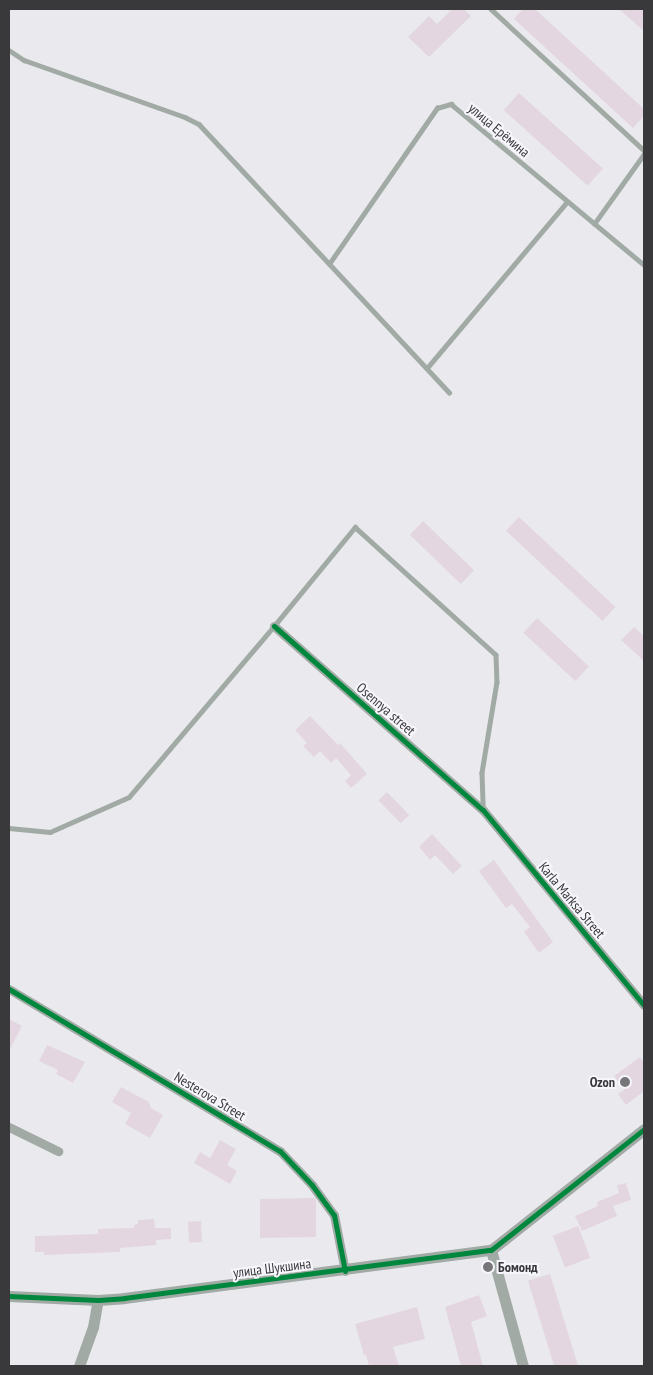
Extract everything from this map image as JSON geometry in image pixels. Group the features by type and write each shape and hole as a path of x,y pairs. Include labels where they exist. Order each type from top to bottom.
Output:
{"street":[{"name":"Osennya street","path":"274,626 483,810"},
{"name":"Karla Marksa Street","path":"483,810 644,1005"},
{"name":"Nesterova Street","path":"9,989 280,1151 312,1185 334,1215 345,1271"},
{"path":"9,1127 58,1151"},
{"path":"523,1366 491,1250 644,1129"},
{"name":"улица Шукшина","path":"9,1296 98,1300 345,1271 491,1250"},
{"path":"79,1366 93,1327 98,1300"}],"lane":[{"path":"490,9 644,150"},
{"path":"9,50 24,60 185,117 199,124 449,392"},
{"name":"улица Ерёмина","path":"329,264 437,108 451,104 644,265"},
{"path":"594,224 644,154"},
{"path":"426,368 567,202"},
{"path":"9,828 50,832 129,797 355,527 496,655 497,682 482,773 483,810"}],"building":[{"path":"452,9 464,9 471,16 429,57 408,37 429,16 437,24"},
{"path":"523,9 535,9 644,109 644,116 633,128 514,19"},
{"path":"619,9 644,9 644,31"},
{"path":"519,93 603,169 588,186 504,110"},
{"path":"519,517 616,607 603,621 506,531"},
{"path":"423,521 474,570 461,584 410,535"},
{"path":"537,618 589,666 575,681 523,633"},
{"path":"634,627 644,636 644,661 621,640"},
{"path":"310,716 338,745 340,743 367,774 351,788 345,781 351,775 336,758 331,763 320,751 314,757 303,746 307,743 295,730"},
{"path":"387,792 409,815 401,823 378,800"},
{"path":"432,834 462,866 453,874 435,855 430,860 419,847"},
{"path":"494,860 553,942 539,953 524,932 530,927 512,904 506,908 479,871"},
{"path":"9,1019 22,1026 9,1051"},
{"path":"47,1045 85,1062 73,1083 56,1074 58,1070 39,1061"},
{"path":"640,1057 644,1063 644,1091 626,1105 618,1094 624,1090 614,1076"},
{"path":"121,1087 149,1102 151,1108 163,1115 150,1138 125,1124 131,1113 112,1102"},
{"path":"220,1140 236,1149 227,1165 237,1171 230,1184 194,1163 200,1152 210,1158"},
{"path":"626,1183 631,1200 613,1206 617,1216 582,1231 575,1216 598,1206 597,1202 619,1193 617,1185"},
{"path":"314,1198 316,1200 316,1237 260,1238 260,1199"},
{"path":"154,1219 155,1228 171,1228 171,1239 156,1240 156,1245 120,1248 120,1252 44,1255 44,1252 35,1252 35,1236 98,1234 98,1229 134,1228 134,1225 138,1224 138,1220"},
{"path":"201,1221 202,1242 189,1243 188,1222"},
{"path":"578,1226 590,1258 565,1267 553,1236"},
{"path":"550,1274 578,1366 554,1366 528,1281"},
{"path":"479,1295 487,1316 471,1322 483,1366 461,1366 445,1307"},
{"path":"417,1307 425,1339 393,1347 399,1366 369,1366 355,1324"}],"cycle path":[{"path":"274,626 483,810 644,1005"},
{"path":"9,989 280,1151 312,1185 334,1215 345,1271"},
{"path":"9,1296 98,1300 124,1298 491,1250 644,1129"}],"place":[{"name":"Ozon","path":"625,1082"},
{"name":"Бомонд","path":"488,1267"}]}
